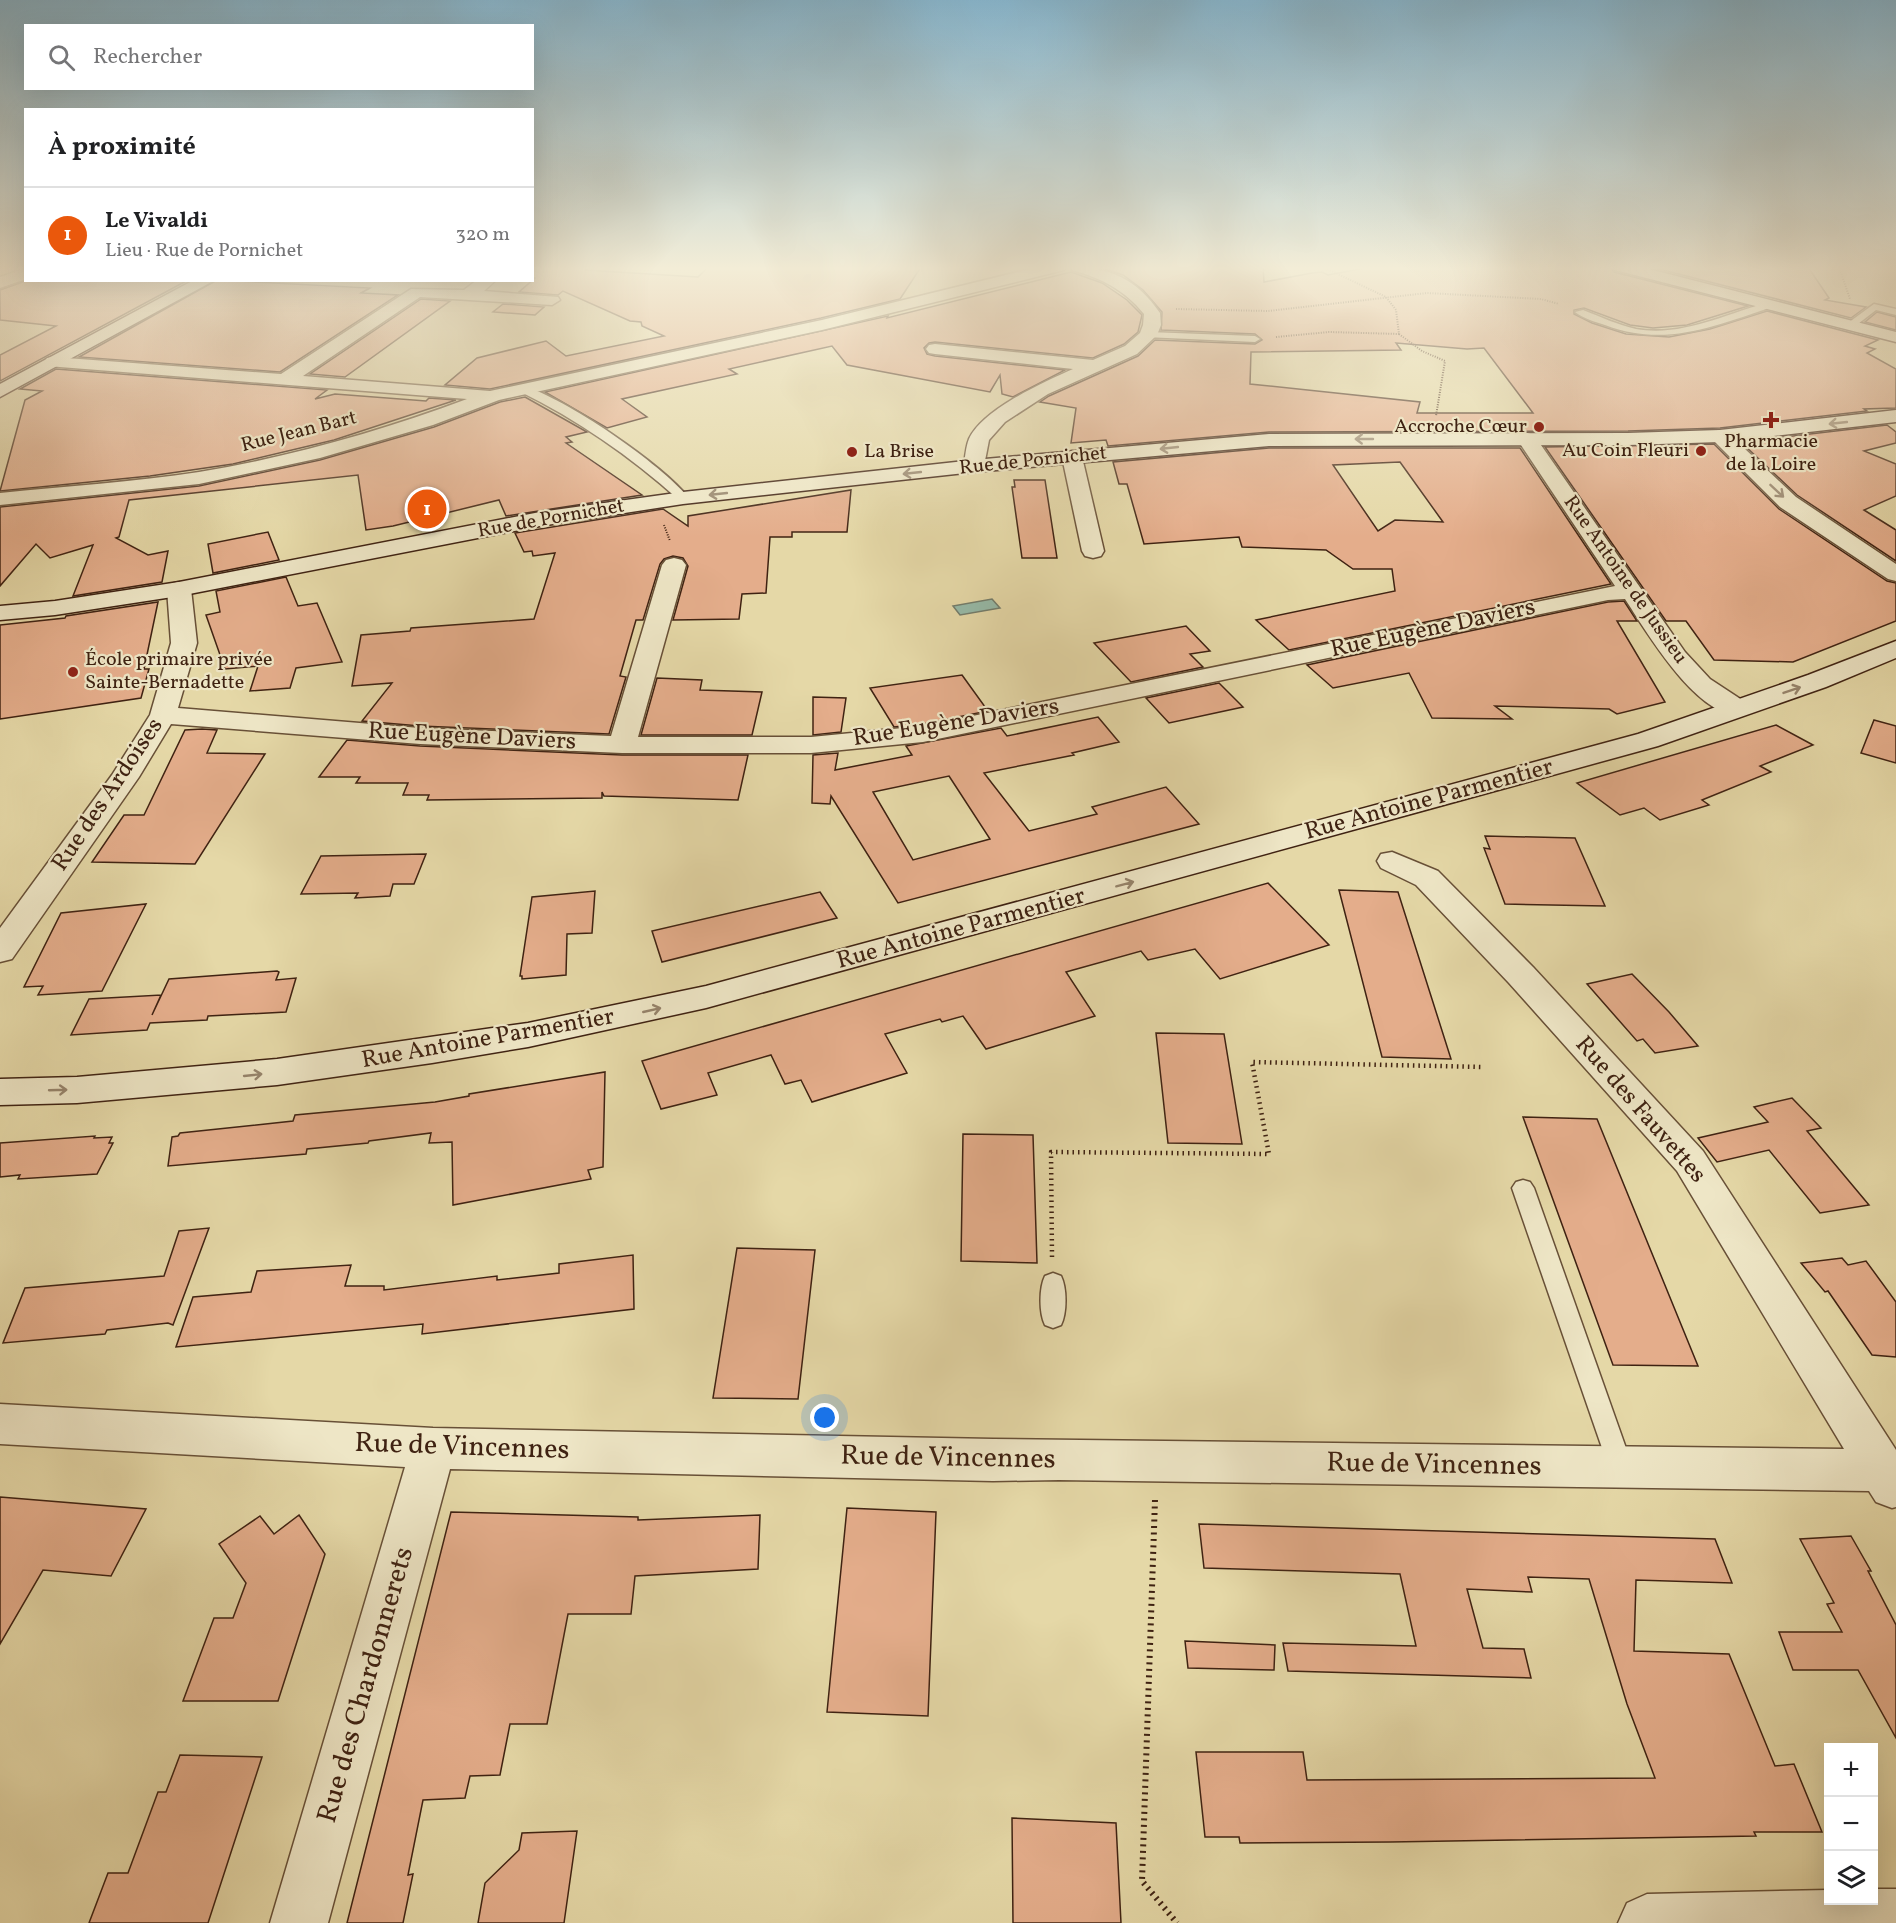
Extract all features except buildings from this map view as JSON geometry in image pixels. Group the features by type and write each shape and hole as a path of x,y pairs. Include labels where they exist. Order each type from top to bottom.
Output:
{"street":[{"path":"0,391 63,357"},
{"path":"284,380 319,357"},
{"name":"Rue Jean Bart","path":"0,499 210,476 321,452 426,421 494,396 674,357"},
{"path":"1004,357 1096,367"},
{"path":"974,466 979,440 998,417 1041,390 1117,357"},
{"path":"53,362 494,396"},
{"name":"Rue de Pornichet","path":"0,613 55,608 179,590 540,519 682,498 974,466 1269,440 1720,436 1896,416"},
{"path":"1720,436 1788,502 1896,574"},
{"name":"Rue Antoine de Jussieu","path":"1527,439 1676,657 1701,685 1736,708"},
{"path":"1072,457 1093,551"},
{"path":"622,745 674,565"},
{"name":"Rue des Ardoises","path":"0,951 125,777 163,715 184,643 179,590"},
{"name":"Rue Eugène Daviers","path":"163,715 420,736 622,745 811,745 923,734 1608,593 1632,592"},
{"name":"Rue Antoine Parmentier","path":"0,1092 169,1083 277,1072 432,1051 622,1017 861,956 1648,740 1817,681 1896,649"},
{"name":"Rue des Fauvettes","path":"1392,861 1427,878 1521,975 1690,1161 1892,1479"},
{"name":"Rue de Vincennes","path":"0,1424 433,1448 981,1460 1157,1460 1621,1468 1892,1479"},
{"name":"Rue des Chardonnerets","path":"299,1923 433,1448"},
{"path":"1647,1923 1896,1917"}],"lane":[{"path":"523,389 578,418 629,451 682,498"},
{"path":"1523,1188 1621,1468"},
{"path":"1053,1282 1053,1318"}],"path":[{"path":"1435,357 1445,361 1436,419"},
{"path":"1053,1282 1051,1152 1269,1154 1252,1062 1483,1067"},
{"path":"1157,1460 1142,1881 1177,1923"}],"shaded area":[{"path":"992,599 1000,608 960,615 953,606"}],"place":[{"name":"Pharmacie de la Loire","path":"1771,420"},
{"name":"Accroche Cœur","path":"1539,427"},
{"name":"Au Coin Fleuri","path":"1701,451"},
{"name":"La Brise","path":"852,452"},
{"name":"Le Vivaldi","path":"427,509"},
{"name":"École primaire privée Sainte-Bernadette","path":"73,672"}]}
